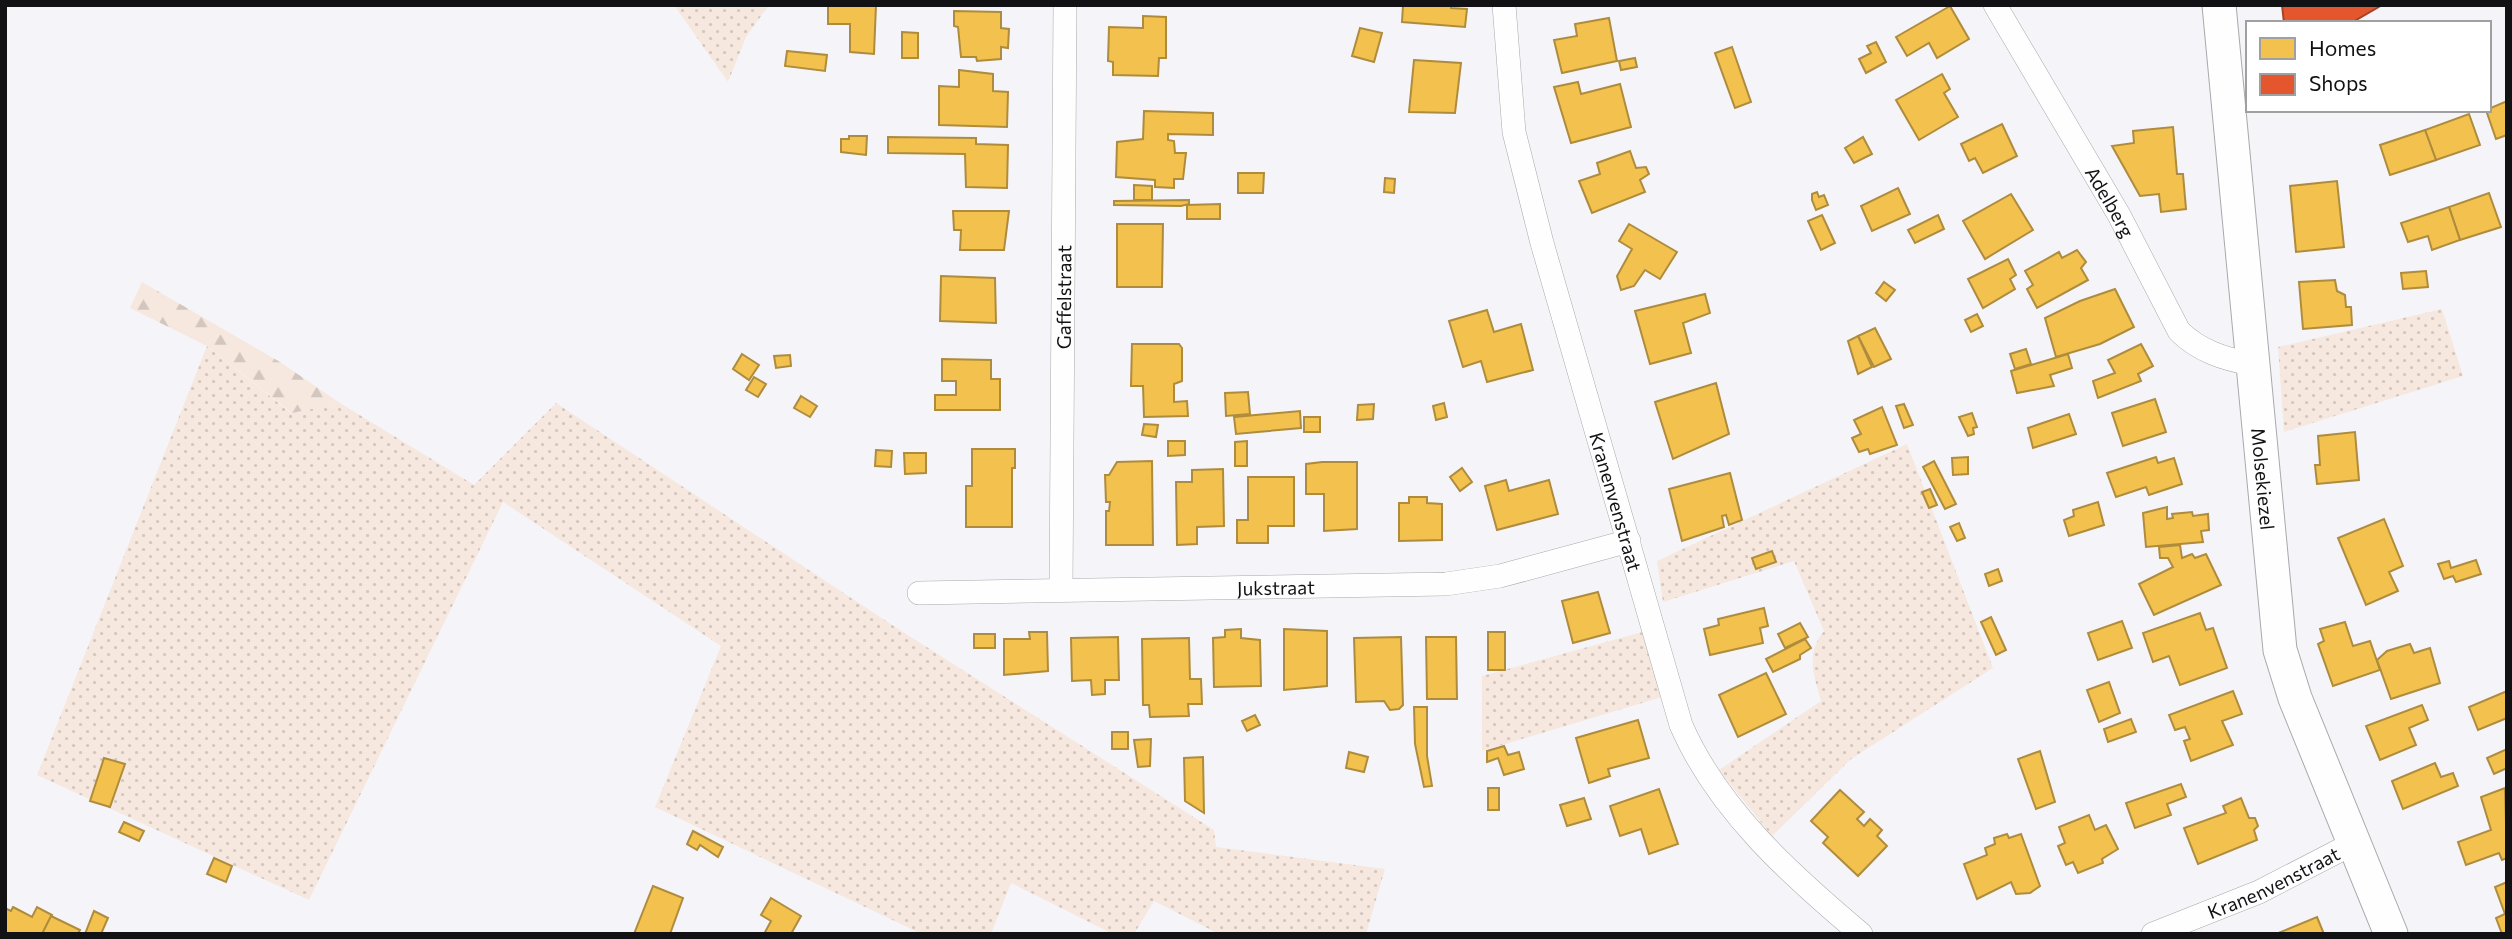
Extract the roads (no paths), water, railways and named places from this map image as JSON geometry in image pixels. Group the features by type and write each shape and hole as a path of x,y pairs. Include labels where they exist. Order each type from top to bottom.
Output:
{"main road":[{"name":"Molsekiezel","path":"2219,5 2280,650 2295,698 2392,934"}],"street":[{"name":"Gaffelstraat","path":"1061,589 1065,5"},
{"name":"Kranenvenstraat","path":"1504,5 1514,132 1542,243 1681,725 1695,758 1715,789 1762,842 1861,934"},
{"name":"Adelberg","path":"1995,5 2119,215 2179,331 2192,344 2225,359 2252,364"},
{"name":"Jukstraat","path":"919,593 1446,584 1500,576 1629,541"},
{"name":"Kranenvenstraat","path":"2153,934 2259,892 2354,843"}]}
